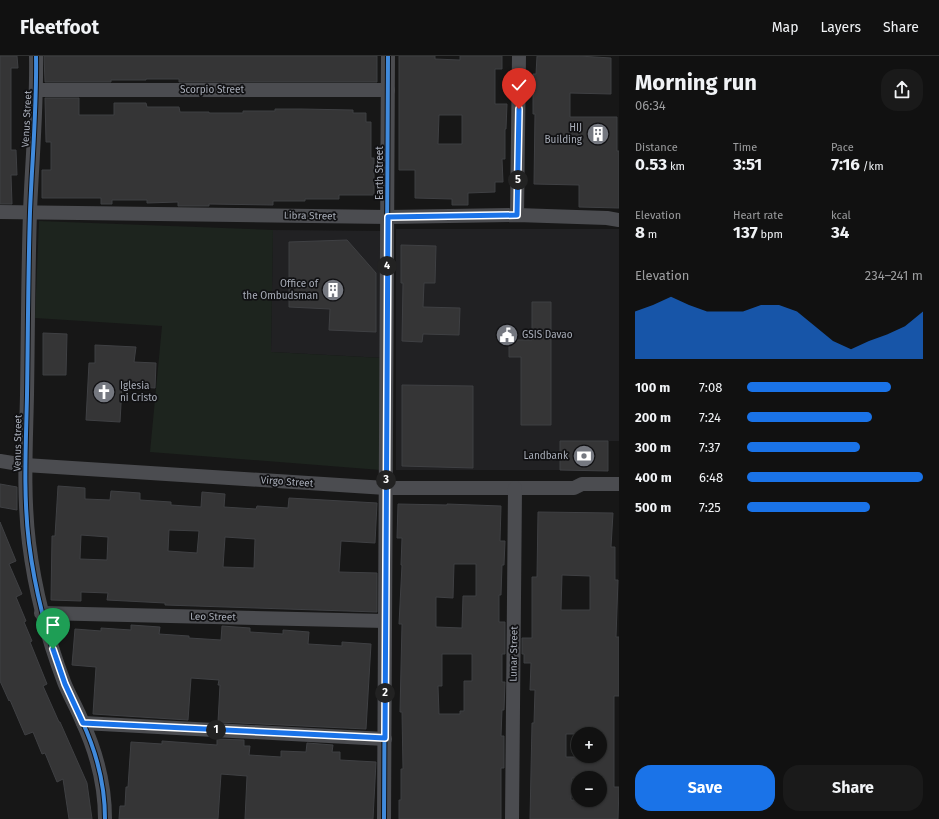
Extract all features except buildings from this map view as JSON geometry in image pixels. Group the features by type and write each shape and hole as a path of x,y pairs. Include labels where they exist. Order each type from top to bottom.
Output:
{"street":[{"name":"Venus Street","path":"36,56 37,90 30,212 25,465 28,541 41,614 65,684 92,746 102,782 105,819"},
{"name":"Earth Street","path":"384,819 388,56"},
{"path":"517,215 519,56"},
{"name":"Scorpio Street","path":"37,90 388,90"},
{"name":"Libra Street","path":"0,212 388,217 517,215 607,218 619,220"},
{"name":"Virgo Street","path":"0,461 25,465 386,488 574,488 582,484 619,484"},
{"name":"Lunar Street","path":"512,819 515,488"},
{"name":"Virgo Street","path":"574,488 582,492 619,492"},
{"name":"Leo Street","path":"41,614 385,621"},
{"path":"83,723 385,738"}],"shaded area":[{"path":"39,221 273,230 271,352 383,358 381,470 150,452 162,326 35,318"},
{"name":"GSIS Davao","path":"396,229 619,229 619,441 560,441 560,470 396,470"},
{"path":"273,230 382,231 383,358 271,352"}],"cycle path":[{"path":"36,56 36,95 29,258 25,469 27,525 42,614 64,682 92,744 99,769 105,807 105,819"},
{"path":"384,819 388,56"}],"place":[{"name":"HIJ Building","path":"598,134"},
{"name":"Office of the Ombudsman","path":"333,290"},
{"name":"GSIS Davao","path":"507,335"},
{"name":"Iglesia ni Cristo","path":"104,392"},
{"name":"Landbank","path":"584,456"}],"route":[{"path":"53,649 65,684 83,723 385,738 388,217 517,215 519,109"}]}
